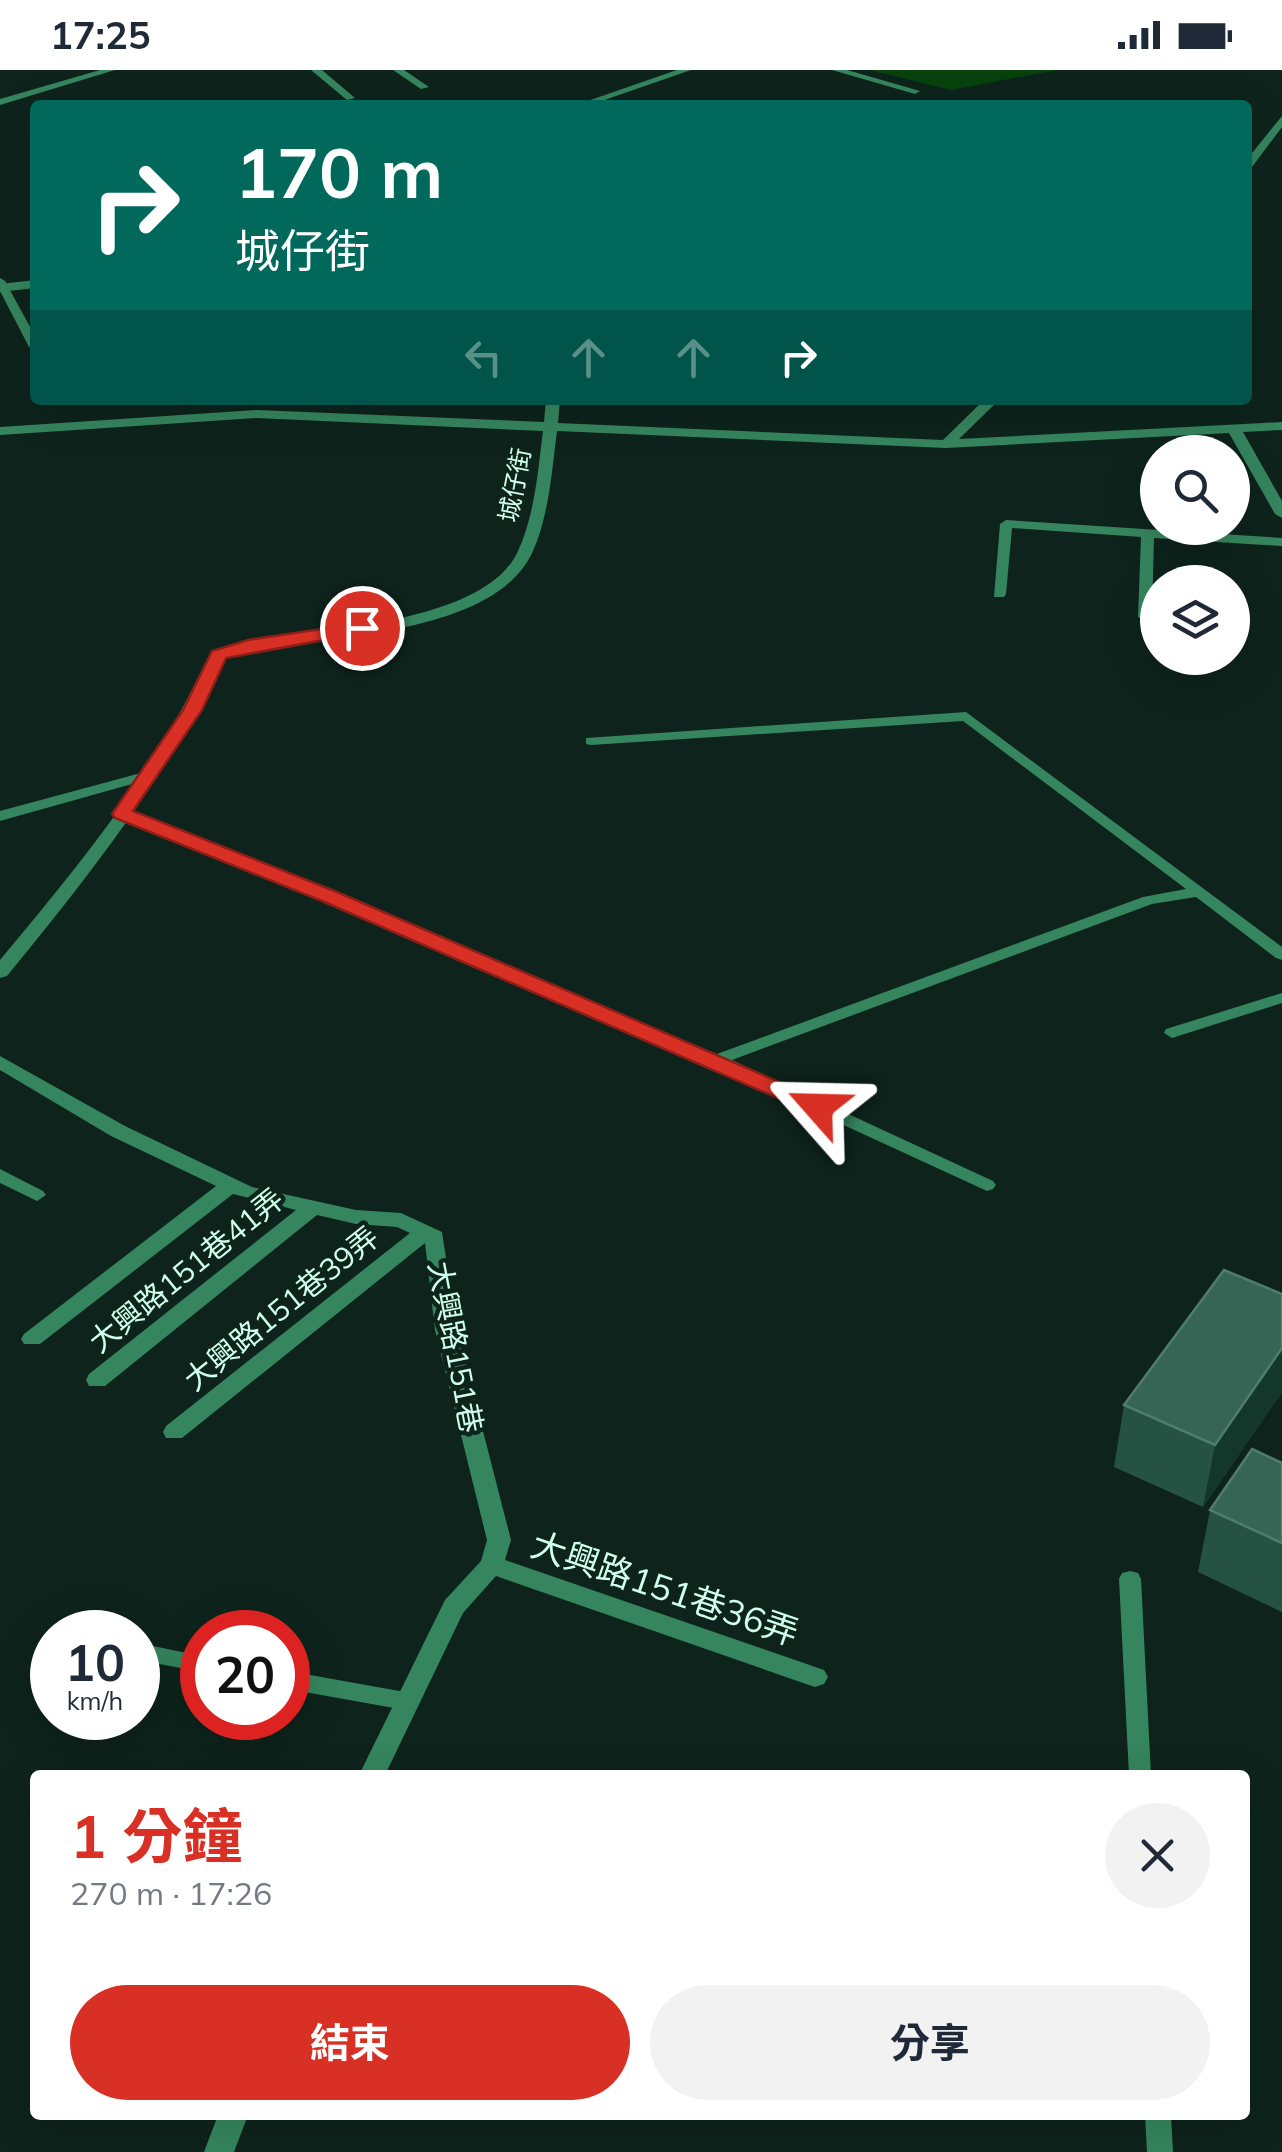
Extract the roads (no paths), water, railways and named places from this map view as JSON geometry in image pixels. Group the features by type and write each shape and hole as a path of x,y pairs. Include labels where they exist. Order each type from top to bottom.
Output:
{"street":[{"path":"1252,160 1282,118"},
{"path":"1,286 30,284"},
{"path":"550,426 552,405"},
{"path":"946,444 987,405"},
{"path":"0,431 257,414 946,444 1282,426"},
{"name":"城仔街","path":"0,972 88,864 144,785 192,710 219,655 248,646 437,617 482,595 521,562 534,526 550,426"},
{"path":"1234,429 1282,514"},
{"name":"大興路151巷","path":"0,1062 118,1131 246,1192 356,1217 401,1220 435,1237 446,1330 499,1540 492,1565"},
{"path":"32,1339 231,1184"},
{"name":"大興路151巷41弄","path":"96,1380 314,1207"},
{"name":"大興路151巷39弄","path":"174,1432 424,1232"},
{"path":"374,1770 454,1607 492,1565"},
{"name":"大興路151巷36弄","path":"492,1565 816,1677"},
{"path":"218,2152 232,2120"}],"lane":[{"path":"0,102 110,70"},
{"path":"316,70 350,98"},
{"path":"398,70 424,87"},
{"path":"596,100 686,70"},
{"path":"837,70 915,91"},
{"path":"1,286 30,338"},
{"path":"1000,594 1006,524 1140,532"},
{"path":"1250,540 1282,542"},
{"path":"591,741 966,716 1282,955"},
{"path":"0,816 144,785"},
{"path":"122,814 330,896 716,1060 987,1185"},
{"path":"716,1060 1150,900 1184,896 1197,890"},
{"path":"1172,1032 1282,998"},
{"path":"0,1175 37,1196"},
{"path":"1130,1579 1140,1770"},
{"path":"310,1684 405,1701"},
{"path":"1158,2120 1160,2152"}]}
